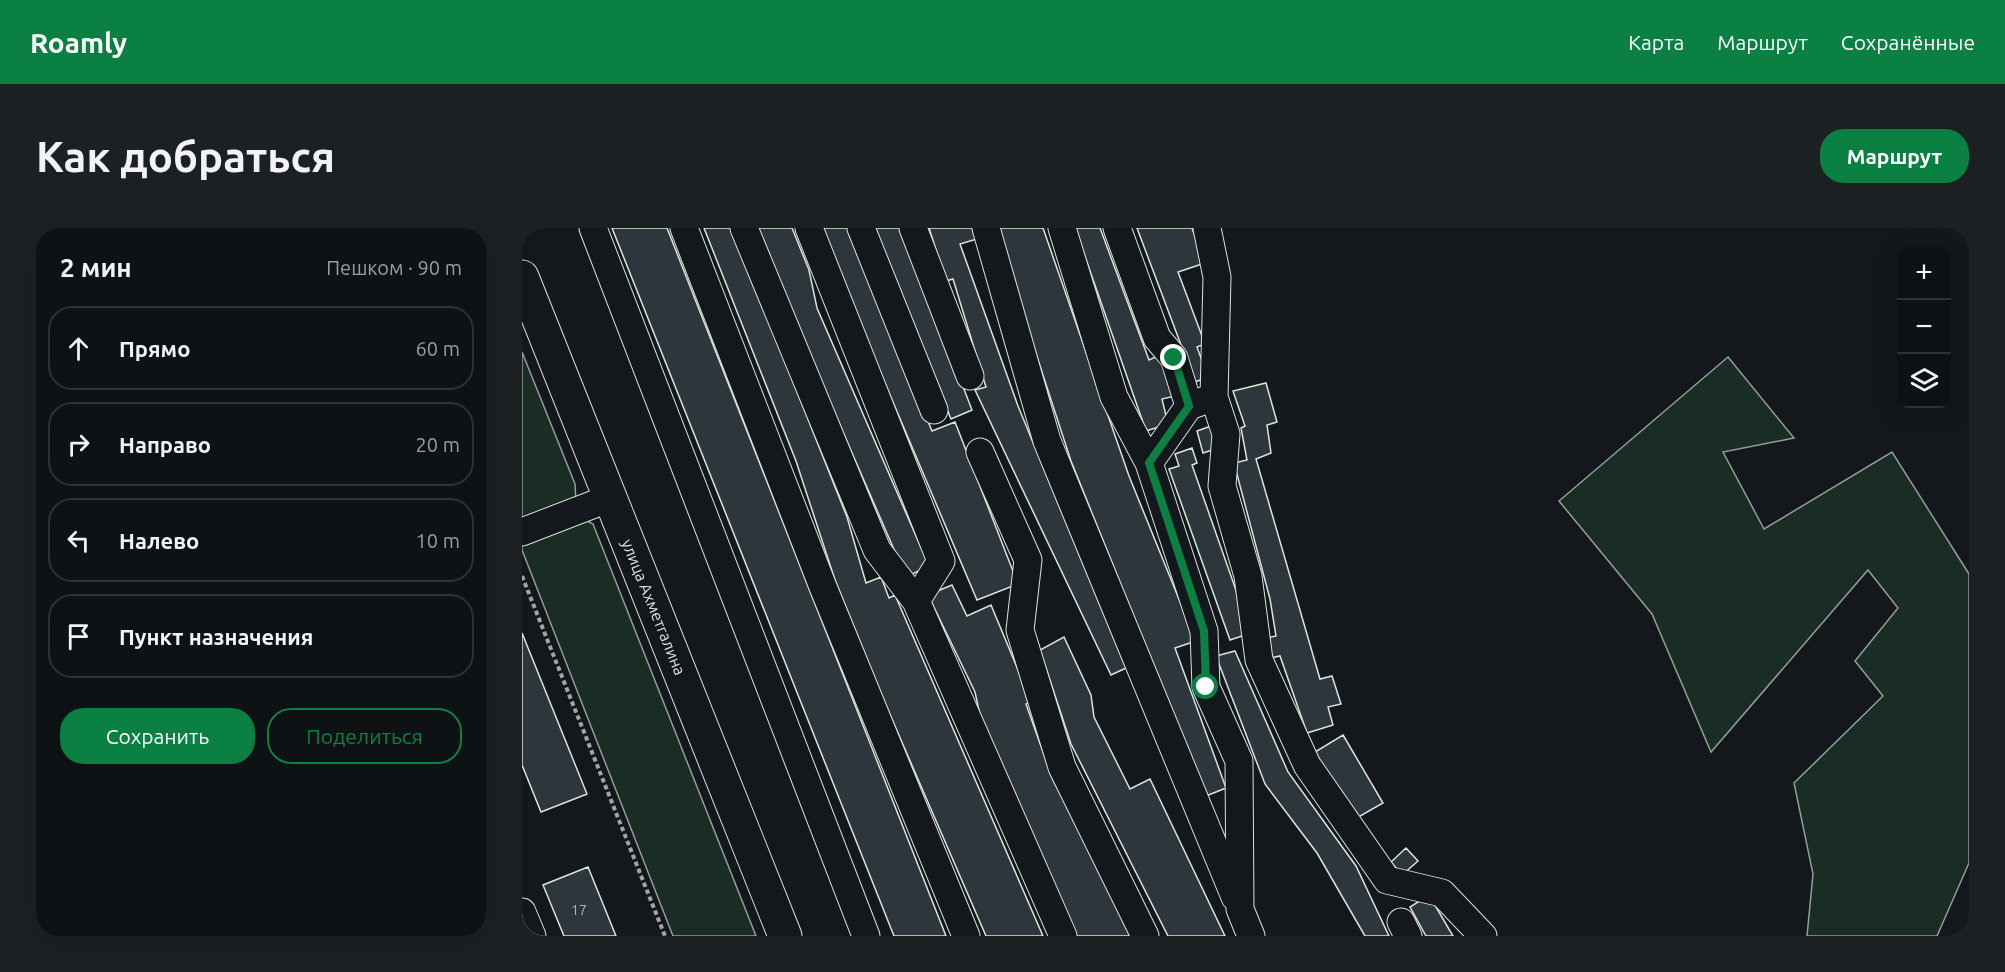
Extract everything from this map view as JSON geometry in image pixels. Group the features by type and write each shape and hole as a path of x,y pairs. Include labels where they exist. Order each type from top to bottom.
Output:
{"main road":[{"name":"улица Ахметгалина","path":"522,277 785,936"}],"lane":[{"path":"593,228 866,936"},
{"path":"684,228 823,587 966,936"},
{"path":"744,228 877,550 916,601 1063,936"},
{"path":"809,228 941,561 916,601"},
{"path":"861,228 934,410"},
{"path":"914,228 970,376"},
{"path":"986,228 1047,441 1251,936"},
{"path":"1062,228 1114,397 1149,463 1204,631 1206,687 1239,761 1240,909"},
{"path":"1117,228 1157,338 1174,358 1189,406"},
{"path":"1207,228 1217,277 1214,397 1226,434 1222,486 1248,576 1259,660 1307,765 1388,880 1442,893 1483,936"},
{"path":"1149,463 1189,406 1214,397"},
{"path":"980,452 1028,560 1020,630 1062,767 1145,936"},
{"path":"522,532 610,498"},
{"path":"522,912 532,936"}],"path":[{"path":"522,576 665,936"}],"green space":[{"path":"522,352 575,484 576,503 522,524"},
{"path":"1728,357 1794,438 1723,452 1764,529 1892,452 1969,574 1969,863 1937,936 1807,936 1813,874 1794,783 1883,696 1855,661 1898,608 1868,570 1711,752 1652,614 1559,501"},
{"path":"578,516 593,524 756,936 673,936 522,550 522,539"}],"building":[{"path":"612,228 667,228 946,936 894,936"},
{"path":"704,228 732,228 847,517 866,583 881,577 889,598 895,595 1043,936 986,936 878,687 835,580 796,461"},
{"path":"754,228 792,228 809,270 817,308 929,566 906,577"},
{"path":"819,228 848,228 932,431 955,422 1018,584 977,600"},
{"path":"875,228 902,228 972,410 951,419"},
{"path":"929,228 974,228 977,239 960,244 1018,406 1126,668 1111,675 975,390 986,387 953,279 946,281"},
{"path":"995,228 1043,228 1129,476 1196,641 1175,648 1226,788 1206,796 1071,461"},
{"path":"1075,228 1100,228 1149,360 1162,354 1175,396 1162,399 1168,424 1146,431"},
{"path":"1137,228 1192,228 1205,263 1178,272 1205,344 1197,347 1208,377 1195,382"},
{"path":"1266,383 1277,422 1267,425 1271,453 1256,459 1320,679 1332,676 1341,704 1328,707 1333,725 1307,733 1280,656 1271,658 1267,638 1276,636 1270,599 1234,463 1247,460 1241,428 1245,426 1233,391"},
{"path":"1211,426 1218,448 1203,453 1197,431"},
{"path":"1192,448 1197,463 1192,465 1251,633 1230,640 1169,469 1179,466 1175,454"},
{"path":"952,585 967,616 991,605 1031,701 1026,704 1053,780 1130,936 1076,936 984,734 975,692 928,595"},
{"path":"522,633 587,794 541,812 522,765"},
{"path":"1064,637 1091,695 1094,717 1130,789 1150,779 1225,936 1168,936 1071,744 1040,650"},
{"path":"1235,651 1288,772 1356,866 1389,936 1365,936 1317,853 1265,784 1216,656"},
{"path":"1343,735 1383,803 1355,819 1315,752"},
{"path":"1406,848 1418,861 1402,875 1391,862"},
{"path":"588,867 616,936 564,936 543,885"},
{"path":"1429,895 1453,936 1426,936 1410,907"}],"route":[{"path":"1174,358 1189,406 1149,463 1204,631 1206,687"}]}
